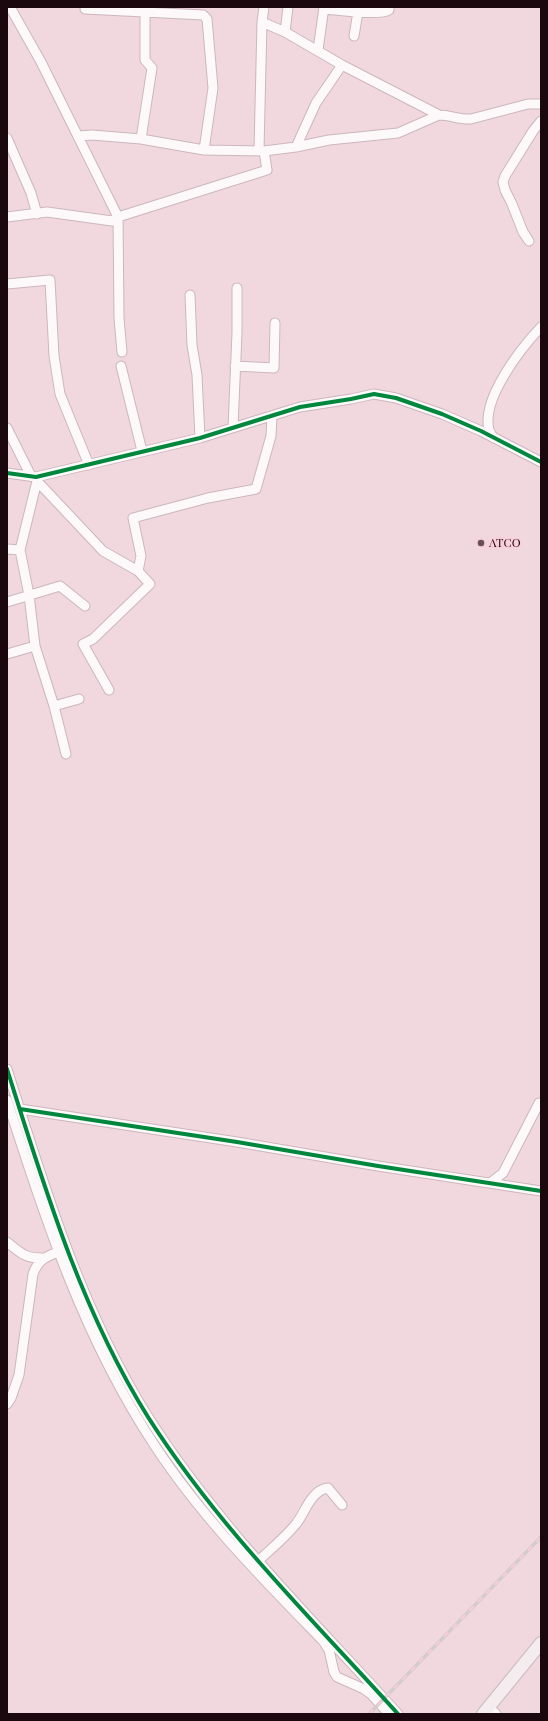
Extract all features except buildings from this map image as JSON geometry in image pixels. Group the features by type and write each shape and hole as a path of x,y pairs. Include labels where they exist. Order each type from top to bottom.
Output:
{"main road":[{"path":"491,1714 510,1682 541,1643"},
{"path":"491,1714 515,1689 541,1655"}],"street":[{"path":"10,7 41,62 118,217 119,318 122,352"},
{"path":"7,217 47,212 112,221 118,217 267,170 262,150 262,22 264,7"},
{"path":"285,32 288,7"},
{"path":"318,50 324,8 358,12 385,13 389,10 389,7"},
{"path":"85,9 145,9 203,15 207,19 212,88 204,150"},
{"path":"141,139 152,68 146,60 145,9"},
{"path":"354,36 358,12"},
{"path":"262,22 285,32 342,65 440,115"},
{"path":"296,147 316,103 342,65"},
{"path":"79,136 92,135 141,139 204,150 262,150 296,147 328,140 398,133 440,115 450,115 462,120 528,104 541,104"},
{"path":"529,241 518,223 503,182 505,176 532,131 541,121"},
{"path":"7,138 31,193 37,214"},
{"path":"7,284 50,280 54,356 60,394 89,465"},
{"path":"233,427 237,333 237,288"},
{"path":"190,295 192,345 197,376 200,438"},
{"path":"235,366 274,368 275,323"},
{"path":"494,438 489,430 489,414 492,402 514,360 528,341 541,328"},
{"path":"121,366 142,451"},
{"path":"7,473 34,478 200,438 300,407 351,400 374,394 396,398 421,406 474,428 541,462"},
{"path":"138,571 141,556 132,518 208,498 256,489 271,436 272,416"},
{"path":"7,428 34,478 103,551 138,571 150,584 92,639 83,644 109,690"},
{"path":"34,478 20,550 29,595 35,646 54,706 66,754"},
{"path":"7,549 20,550"},
{"path":"7,602 60,586 85,606"},
{"path":"7,654 35,646"},
{"path":"54,706 79,699"},
{"path":"7,1069 51,1218 58,1252 83,1315 103,1357 151,1440 193,1499 398,1714"},
{"path":"490,1184 503,1173 538,1104"},
{"path":"8,1105 51,1218 66,1248 98,1326 147,1416 169,1449 254,1564 324,1642 329,1650 334,1672 337,1677 364,1689 371,1694 389,1714"},
{"path":"20,1110 237,1142 490,1184 541,1191"},
{"path":"503,1173 511,1187"},
{"path":"7,1242 20,1254 27,1257 42,1258 58,1252"},
{"path":"7,1404 11,1398 19,1375 33,1274 36,1265 42,1258"},
{"path":"254,1564 296,1524 307,1506 320,1491 328,1488 342,1505"}],"railway":[{"path":"369,1714 541,1537"}],"cycle path":[{"path":"7,473 36,477 200,438 300,407 374,394 396,398 442,414 481,431 541,462"},
{"path":"7,1069 51,1204 84,1292 124,1376 148,1417 175,1457 235,1534 299,1607 398,1714"},
{"path":"20,1109 541,1191"}],"place":[{"name":"ATCO","path":"481,543"}]}
